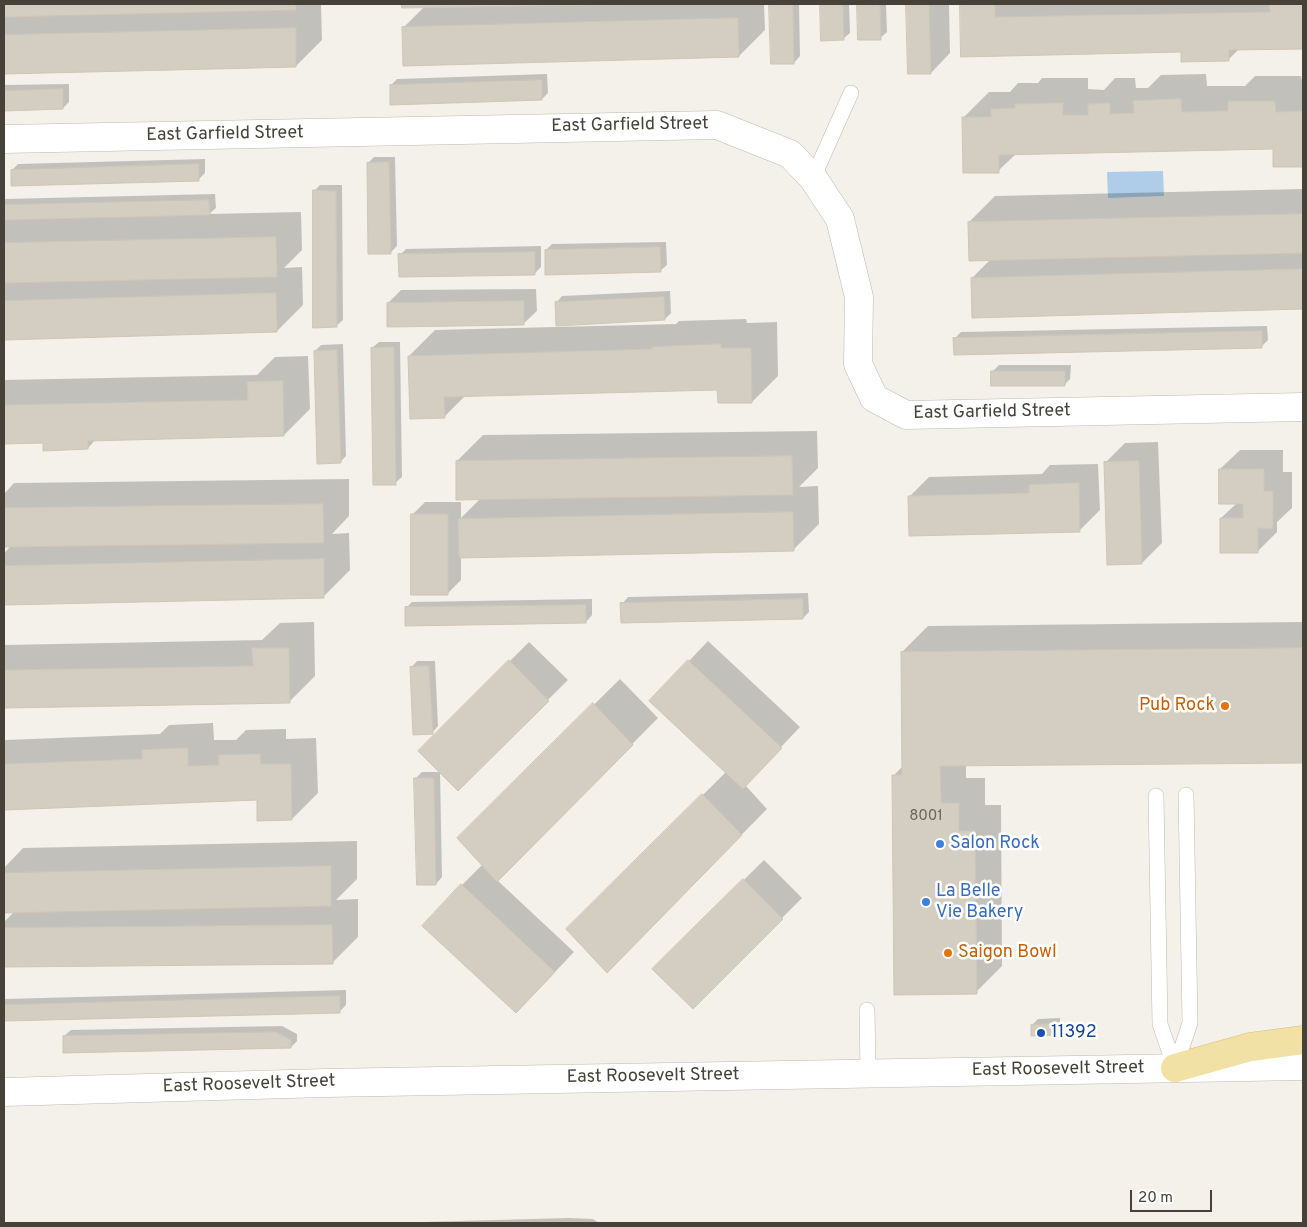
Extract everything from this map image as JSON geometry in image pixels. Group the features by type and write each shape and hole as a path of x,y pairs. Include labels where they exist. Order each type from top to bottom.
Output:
{"main road":[{"path":"1175,1068 1250,1047 1303,1040"}],"street":[{"name":"East Garfield Street","path":"4,139 718,124 790,154 813,178 840,219 859,297 858,364 874,398 906,415 1303,407"},
{"name":"East Roosevelt Street","path":"4,1092 334,1083 1303,1066"}],"lane":[{"path":"813,178 851,93"},
{"path":"1175,1068 1190,1023 1186,795"},
{"path":"1156,796 1160,1024 1175,1068"},
{"path":"867,1010 868,1073"}],"water":[{"path":"1163,171 1164,196 1108,198 1107,172"}],"building":[{"path":"4,4 296,4 296,10 4,17"},
{"path":"402,4 654,4 402,8"},
{"path":"769,4 793,4 794,64 771,64"},
{"path":"820,4 843,4 844,40 821,41"},
{"path":"857,4 880,4 881,40 858,40"},
{"path":"906,4 929,4 931,74 908,74"},
{"path":"960,4 995,4 995,17 1270,12 1269,4 1303,4 1303,49 1229,50 1229,61 1181,62 1181,52 961,57"},
{"path":"738,18 739,57 403,66 402,27"},
{"path":"296,28 296,67 4,74 4,35"},
{"path":"542,80 542,100 390,105 390,85"},
{"path":"63,89 63,109 4,111 4,91"},
{"path":"1181,99 1182,112 1228,111 1228,101 1275,101 1276,112 1303,111 1303,167 1273,167 1273,149 999,155 999,173 963,173 962,117 991,117 991,109 1015,108 1015,104 1063,103 1063,115 1088,115 1088,104 1110,103 1110,114 1134,113 1133,101"},
{"path":"389,162 391,254 368,254 367,163"},
{"path":"199,164 199,181 11,186 11,170"},
{"path":"313,190 336,191 337,327 313,328"},
{"path":"209,200 210,215 4,220 4,205"},
{"path":"1303,214 1303,253 969,261 968,222"},
{"path":"276,237 277,277 4,283 4,243"},
{"path":"660,247 661,272 545,275 545,250"},
{"path":"535,252 535,275 399,277 398,254"},
{"path":"1303,269 1303,309 972,318 971,278"},
{"path":"276,293 277,332 4,340 4,301"},
{"path":"664,297 665,320 556,326 555,302"},
{"path":"524,301 524,325 387,327 387,303"},
{"path":"1262,331 1262,348 954,355 953,338"},
{"path":"721,344 721,348 751,348 752,403 718,403 717,390 444,397 445,418 410,419 408,356 652,349 652,347"},
{"path":"394,347 396,485 373,485 371,348"},
{"path":"337,350 341,463 317,464 314,351"},
{"path":"991,371 1065,371 1065,386 991,386"},
{"path":"283,381 284,436 88,441 88,449 43,451 43,443 4,444 4,405 248,400 247,382"},
{"path":"792,456 793,495 456,500 456,461"},
{"path":"1139,461 1142,564 1107,565 1104,462"},
{"path":"1219,469 1264,469 1264,491 1273,491 1273,529 1258,528 1258,553 1220,553 1220,518 1243,518 1243,504 1219,504"},
{"path":"1079,483 1080,532 909,536 908,496 1029,493 1029,485"},
{"path":"323,504 324,543 4,547 4,508"},
{"path":"793,512 794,551 459,558 458,519"},
{"path":"411,514 448,514 448,595 411,595"},
{"path":"324,559 324,598 4,605 4,566"},
{"path":"803,599 803,619 621,623 620,603"},
{"path":"586,605 586,623 405,626 405,607"},
{"path":"252,648 289,648 290,703 4,708 4,670 253,666"},
{"path":"1303,648 1303,763 940,766 941,803 959,803 959,831 975,831 977,994 894,995 892,775 902,775 901,652"},
{"path":"509,660 549,701 458,791 418,751"},
{"path":"688,660 782,748 743,789 649,701"},
{"path":"429,666 433,734 413,735 410,667"},
{"path":"593,703 633,745 497,882 457,838"},
{"path":"188,748 188,766 219,765 218,755 260,754 261,764 291,764 292,820 257,821 257,800 4,810 4,764 142,759 142,750"},
{"path":"414,778 434,778 436,885 417,885"},
{"path":"702,794 742,835 607,973 566,929"},
{"path":"331,866 331,906 4,913 4,873"},
{"path":"743,879 783,919 693,1009 652,969"},
{"path":"461,884 555,972 516,1013 422,926"},
{"path":"332,925 333,964 4,967 4,928"},
{"path":"340,996 340,1013 4,1021 4,1005"},
{"path":"1054,1024 1054,1035 1031,1036 1031,1025"},
{"path":"276,1032 291,1040 291,1048 63,1053 63,1036"}],"place":[{"name":"Pub Rock","path":"1225,706"},
{"name":"Salon Rock","path":"940,844"},
{"name":"La Belle Vie Bakery","path":"926,902"},
{"name":"Saigon Bowl","path":"948,953"},
{"name":"11392","path":"1041,1033"}]}
